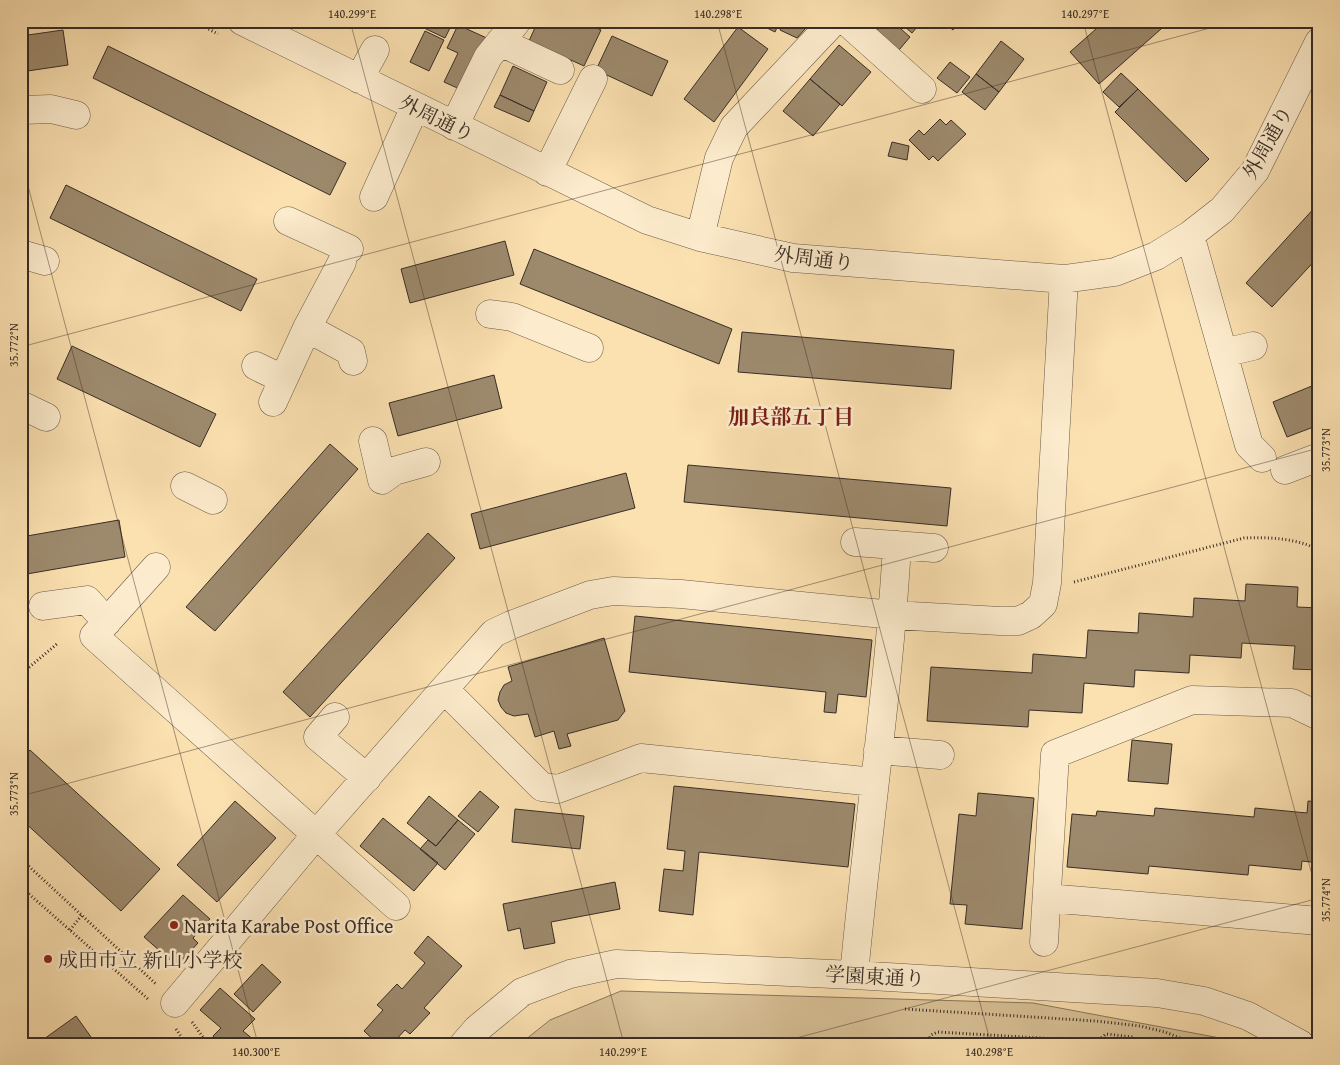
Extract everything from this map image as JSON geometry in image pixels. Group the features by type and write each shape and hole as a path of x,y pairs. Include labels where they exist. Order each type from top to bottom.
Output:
{"street":[{"path":"454,126 488,57 517,21"},
{"path":"700,237 719,158 734,128 834,21"},
{"path":"846,21 922,89"},
{"name":"外周通り","path":"231,28 359,80 647,220 700,237 793,258 1064,280 1115,272 1156,256 1190,235 1222,210 1255,171 1319,42"},
{"path":"500,42 560,70"},
{"path":"359,80 375,50"},
{"path":"547,172 593,79"},
{"path":"374,196 415,107"},
{"path":"23,110 51,109 76,115"},
{"path":"256,366 278,390 307,328 346,255 288,221"},
{"path":"1190,235 1249,445 1273,464 1319,457"},
{"path":"167,1011 315,836 444,689 494,634 511,624 590,595 612,591 681,594 893,615 1018,621 1031,614 1043,604 1047,583 1064,280"},
{"path":"490,314 512,317 589,348"},
{"path":"307,328 358,353"},
{"path":"1223,353 1253,346"},
{"path":"21,405 46,417"},
{"path":"373,441 382,480 394,471 426,462"},
{"path":"184,486 213,500"},
{"path":"855,542 934,548"},
{"path":"854,975 893,615 897,545"},
{"path":"156,567 94,636 315,836 396,906"},
{"path":"43,606 87,600 107,622"},
{"path":"444,689 542,787 558,789 640,758 874,782"},
{"path":"1044,942 1047,898 1045,764 1055,754 1192,700 1292,703 1319,716"},
{"path":"318,736 367,778"},
{"path":"878,750 940,755"},
{"path":"1047,898 1319,921"},
{"name":"学園東通り","path":"464,1044 477,1029 522,992 570,974 616,964 854,975 1157,994 1204,1002 1248,1016 1300,1044"}],"path":[{"path":"193,21 231,28"},
{"path":"1047,583 1065,584 1244,538 1266,537 1290,540 1319,550"},
{"path":"21,674 58,643"},
{"path":"21,858 82,916 167,1011 186,1044"},
{"path":"21,887 167,1011 204,1036 208,1044"},
{"path":"70,930 82,916"},
{"path":"905,1009 1096,1021 1140,1026 1165,1032 1195,1044"},
{"path":"927,1044 931,1035 938,1032 1090,1042 1099,1040 1106,1034 1133,1036 1140,1044"}],"shaded area":[{"path":"621,991 1033,1003 1220,1038 1230,1044 520,1044 550,1020"}],"building":[{"path":"427,21 434,21 450,28 445,38 424,28"},
{"path":"538,21 581,21 601,30 584,66 529,41"},
{"path":"753,21 780,21 775,32"},
{"path":"784,21 812,21 797,38 780,30"},
{"path":"884,21 892,21 910,37 899,50 876,31"},
{"path":"898,21 922,21 912,33"},
{"path":"942,21 960,21 953,30"},
{"path":"1105,21 1170,21 1099,84 1070,52"},
{"path":"458,25 489,39 464,91 444,82 458,53 447,48"},
{"path":"738,27 768,49 714,122 684,99"},
{"path":"63,30 68,65 21,72 21,36"},
{"path":"425,31 444,40 429,71 410,62"},
{"path":"612,36 668,61 652,96 596,70"},
{"path":"1001,41 1024,59 999,92 976,74"},
{"path":"839,45 871,72 842,106 810,79"},
{"path":"108,46 346,163 330,195 93,78"},
{"path":"950,62 970,77 957,93 937,78"},
{"path":"513,66 547,82 534,111 500,95"},
{"path":"1121,73 1138,89 1119,107 1103,92"},
{"path":"976,74 999,92 985,110 962,92"},
{"path":"810,79 840,104 813,136 783,111"},
{"path":"1138,89 1209,159 1186,182 1115,112"},
{"path":"500,95 534,111 529,122 494,107"},
{"path":"940,119 946,125 951,120 966,134 938,161 933,156 929,160 909,140 919,130 924,135"},
{"path":"892,142 909,146 907,160 888,156"},
{"path":"66,185 257,279 241,311 50,218"},
{"path":"1317,205 1319,206 1319,256 1272,307 1246,283"},
{"path":"505,241 514,275 410,303 401,269"},
{"path":"534,249 732,329 719,364 520,284"},
{"path":"742,332 954,350 951,389 738,372"},
{"path":"72,346 216,414 200,447 57,379"},
{"path":"494,375 502,408 398,436 389,403"},
{"path":"1319,383 1319,425 1287,437 1273,402"},
{"path":"330,444 358,469 215,631 186,607"},
{"path":"688,465 951,488 947,526 684,502"},
{"path":"626,473 635,508 480,549 471,514"},
{"path":"119,520 125,557 21,575 21,537"},
{"path":"428,533 455,558 310,717 283,692"},
{"path":"1246,584 1298,587 1297,607 1319,608 1319,670 1293,669 1295,646 1242,643 1241,658 1190,655 1189,673 1135,670 1134,687 1084,683 1082,713 1029,710 1028,727 927,721 931,667 1032,673 1033,654 1086,658 1088,630 1138,633 1139,613 1193,617 1194,598 1245,601"},
{"path":"635,616 872,640 866,697 838,694 836,713 824,712 826,692 629,672"},
{"path":"604,638 625,711 618,720 567,734 571,746 559,749 554,731 535,737 528,714 514,716 506,713 501,707 498,700 500,692 504,685 512,681 508,667"},
{"path":"1132,740 1172,744 1168,784 1128,781"},
{"path":"30,750 160,869 121,911 21,819 21,760"},
{"path":"674,786 855,804 848,867 699,852 693,915 659,911 664,869 683,871 685,851 667,849"},
{"path":"480,791 499,807 478,832 458,816"},
{"path":"978,793 1034,798 1022,929 965,924 967,905 950,904 959,814 976,816"},
{"path":"429,796 458,820 436,846 407,823"},
{"path":"235,801 276,838 217,902 177,865"},
{"path":"1308,801 1319,802 1319,863 1302,861 1301,870 1249,865 1248,875 1149,866 1148,874 1067,867 1072,814 1096,816 1097,811 1154,816 1155,808 1254,817 1255,808 1307,813"},
{"path":"515,809 584,816 580,849 512,842"},
{"path":"383,818 438,863 414,891 360,846"},
{"path":"458,820 475,834 445,870 420,849 428,840 436,846"},
{"path":"615,882 620,909 551,922 555,943 524,949 520,928 508,931 503,904"},
{"path":"183,895 210,919 193,938 198,943 177,966 144,937"},
{"path":"428,936 462,966 424,1008 430,1013 410,1034 405,1030 392,1044 378,1044 364,1031 383,1010 377,1005 397,984 402,989 425,963 414,953"},
{"path":"262,964 281,982 253,1012 234,994"},
{"path":"220,988 255,1019 243,1031 254,1040 250,1044 221,1044 213,1036 221,1028 200,1010"},
{"path":"76,1016 96,1044 37,1044"}],"place":[{"name":"Narita Karabe Post Office","path":"174,925"},
{"name":"成田市立 新山小学校","path":"48,959"}],"district":[{"name":"加良部五丁目","path":"791,416"}]}
